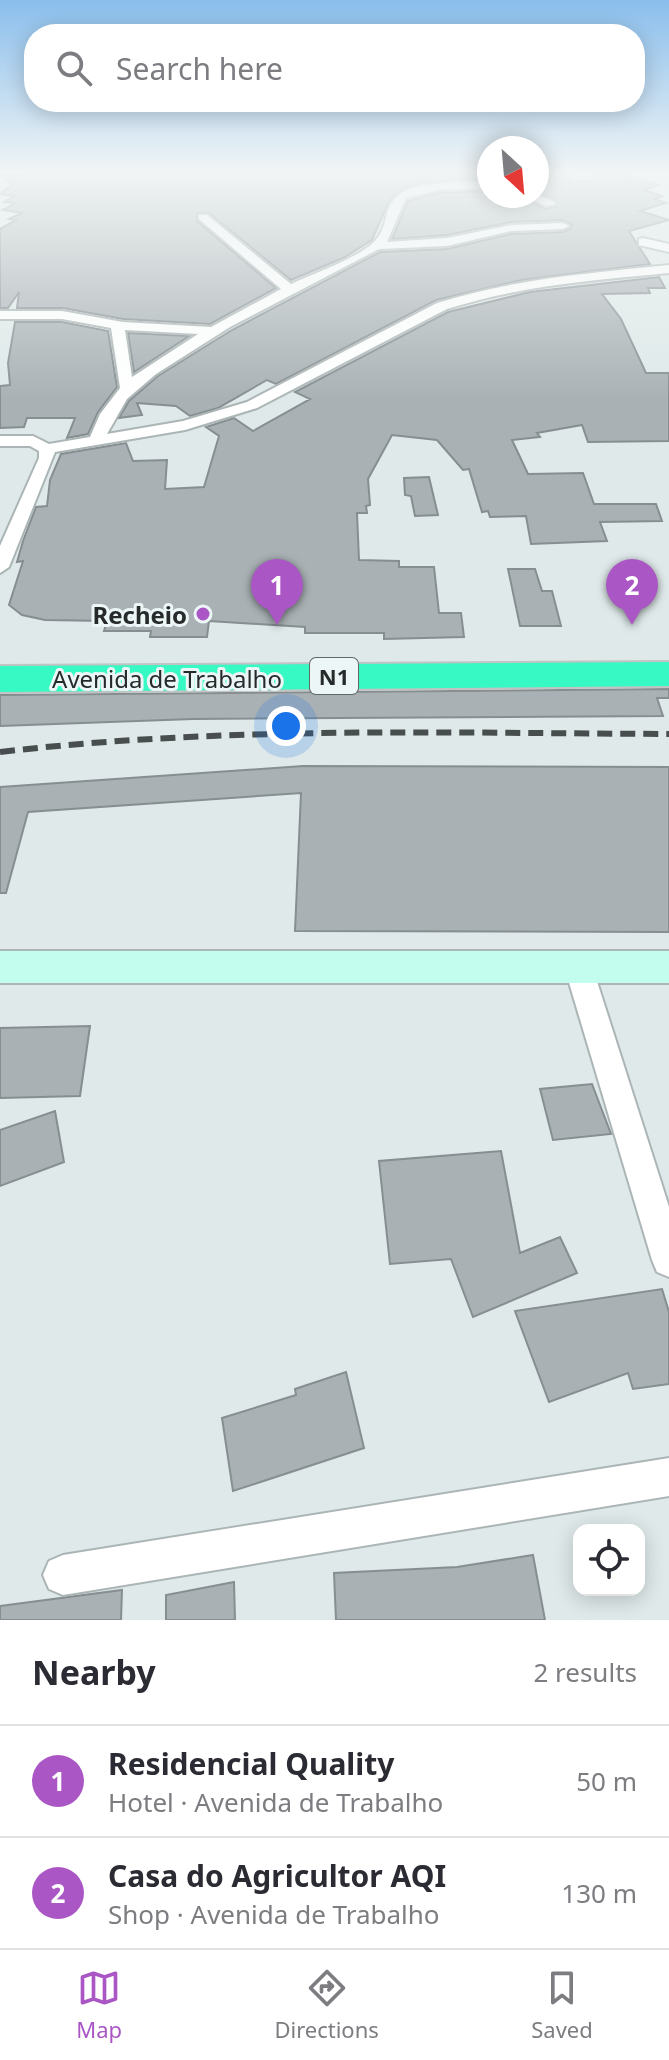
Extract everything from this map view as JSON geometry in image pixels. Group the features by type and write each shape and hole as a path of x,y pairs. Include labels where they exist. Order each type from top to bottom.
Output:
{"highway":[{"name":"Avenida de Trabalho","path":"0,659 669,657"},
{"name":"Avenida de Trabalho","path":"0,679 669,674"}],"street":[{"path":"241,249 291,291"},
{"path":"96,442 101,424 128,389 211,331 372,249"},
{"path":"0,441 33,441 47,449 185,425 252,405 442,306 468,296 576,278 669,269"},
{"path":"0,315 62,315 117,326 211,331"},
{"path":"117,326 125,357 121,366 128,389"},
{"path":"0,567 47,458 47,449"},
{"path":"0,967 669,967"},
{"path":"579,969 669,1260"},
{"path":"63,1575 669,1477"}],"building":[{"path":"0,249 230,249 276,288 210,324 123,319 63,308 17,308 19,292 8,308 0,308"},
{"path":"253,249 358,249 291,280"},
{"path":"449,249 640,249 650,264 522,280 436,300 276,384 267,380 218,408 190,416 176,406 137,403 142,415 119,418 129,401 158,376 232,330 380,252"},
{"path":"659,277 665,288 648,288 650,293 602,294 621,319 646,373 669,373 669,441 588,442 582,425 537,433 540,437 512,440 528,474 583,473 594,504 656,504 662,521 600,522 607,541 531,544 526,516 490,517 488,511 482,512 469,469 463,470 437,440 392,435 368,479 370,505 366,506 367,513 357,513 359,560 399,561 399,567 434,567 439,613 461,613 464,637 384,639 384,633 305,633 305,627 209,621 207,637 150,637 151,631 104,631 107,621 45,620 22,615 9,605 23,561 17,562 23,541 36,507 47,506 50,480 61,454 126,443 133,461 167,460 165,489 204,487 219,436 206,427 234,418 253,431 310,399 295,392 448,312 530,292"},
{"path":"15,322 62,322 108,331 117,387 98,412 88,434 67,438 75,418 27,418 24,427 0,428 0,386 10,385 8,363"},
{"path":"128,333 189,336 134,372"},
{"path":"429,477 438,515 415,516 411,496 405,495 404,478"},
{"path":"508,569 535,569 542,591 552,591 561,626 520,626"},
{"path":"669,689 669,698 657,698 663,716 193,719 0,726 0,695"},
{"path":"303,766 669,767 669,932 295,931 301,793 28,812 6,893 0,893 0,787"},
{"path":"90,1026 80,1096 0,1098 0,1028"},
{"path":"592,1084 611,1134 553,1140 540,1089"},
{"path":"55,1111 64,1162 0,1186 0,1130"},
{"path":"501,1151 520,1253 560,1237 577,1273 473,1317 451,1259 390,1264 379,1161"},
{"path":"662,1289 669,1312 669,1384 633,1389 628,1373 549,1402 515,1311"},
{"path":"346,1372 364,1448 233,1491 222,1418 296,1395 295,1389"},
{"path":"533,1555 545,1620 336,1620 334,1573 457,1567"},
{"path":"234,1582 235,1620 166,1620 166,1595"},
{"path":"122,1590 121,1620 0,1620 0,1606"}],"railway":[{"path":"0,752 167,738 251,735 418,732 669,734"}],"place":[{"name":"Recheio","path":"203,614"},
{"name":"Residencial Quality","path":"277,625"},
{"name":"Casa do Agricultor AQI","path":"632,625"}]}
